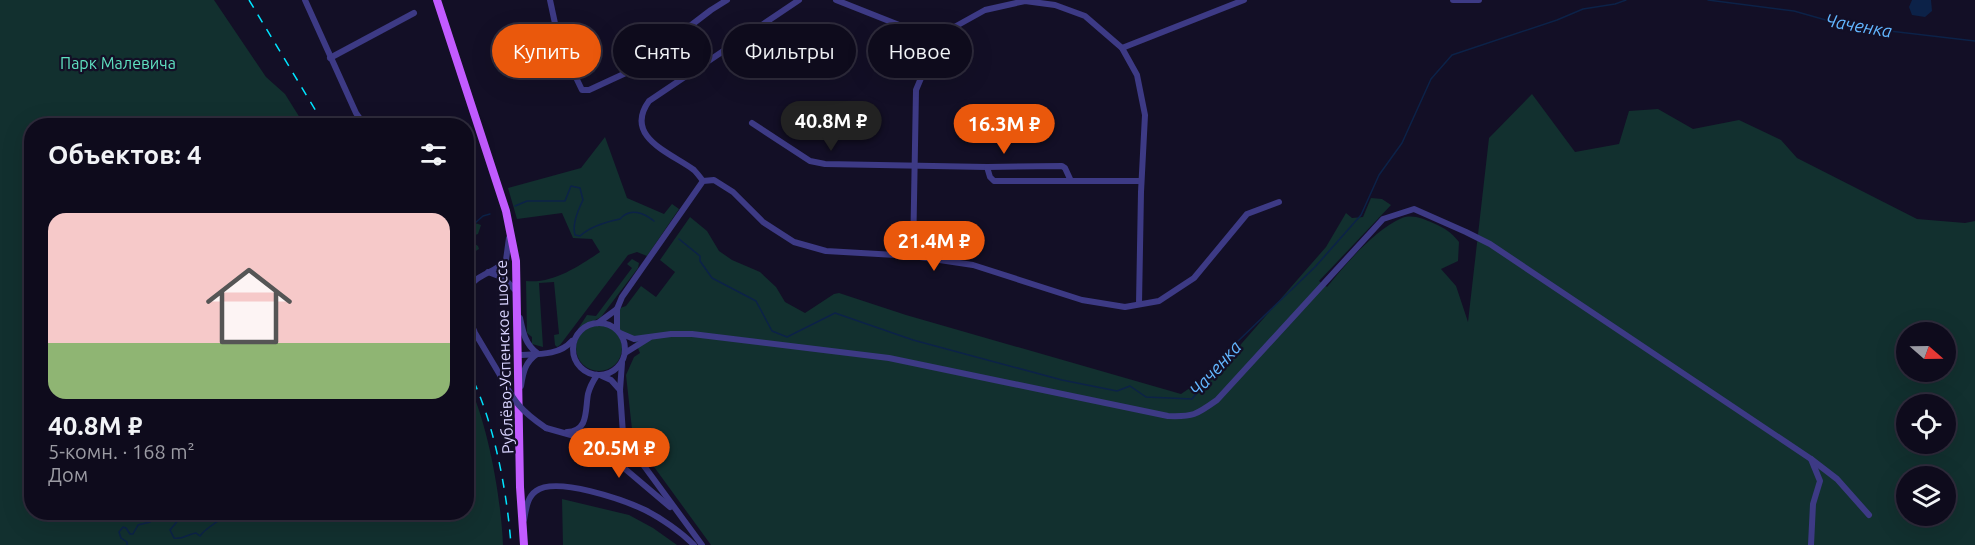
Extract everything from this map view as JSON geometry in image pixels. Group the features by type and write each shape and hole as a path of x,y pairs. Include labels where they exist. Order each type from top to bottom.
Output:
{"main road":[{"name":"Рублёво-Успенское шоссе","path":"438,0 509,222 516,261 524,545"}],"street":[{"path":"305,0 359,118"},
{"path":"550,0 559,42 582,90 589,90 641,66 711,10 727,0"},
{"path":"702,181 696,171 663,152 651,141 642,125 643,111 650,101 799,0"},
{"path":"836,0 897,24"},
{"path":"1122,48 1244,0"},
{"path":"1453,0 1479,0"},
{"path":"960,24 985,10 1025,1 1055,5 1085,16 1122,48 1137,75 1145,115 1141,181 1139,304"},
{"path":"330,58 414,13"},
{"path":"913,256 916,90 921,78"},
{"path":"752,123 810,161 825,164 1062,166 1071,181"},
{"path":"987,167 994,181 1141,181"},
{"path":"702,181 714,180 733,192 763,222 794,242 826,251 913,256 973,265 1082,300 1125,307 1159,301 1194,278 1247,214 1279,202"},
{"path":"518,355 557,352 567,346 588,325 598,322 617,309 634,278 702,181"},
{"path":"598,322 608,324 634,339 692,334 889,358 1168,416 1187,417 1199,414 1216,400 1383,219 1414,209 1460,228 1490,244 1811,459 1838,479 1869,515"},
{"path":"474,281 506,260 509,249 509,222"},
{"path":"488,272 504,278 518,294"},
{"path":"617,309 618,331 625,342 620,390 625,440 702,545"},
{"path":"518,312 528,345 537,354"},
{"path":"474,331 518,406 528,416 546,428 578,437 611,457 680,515"},
{"path":"576,336 573,351 588,393"},
{"path":"625,353 652,336"},
{"path":"557,352 565,355 588,373 611,380 620,390"},
{"path":"519,400 525,368 531,358 537,354"},
{"path":"563,433 579,429 584,422 591,384 599,376 610,373 622,363"},
{"path":"1811,459 1820,481 1813,504 1811,545"},
{"path":"523,530 530,499 537,490 548,486 565,486 602,495 645,510 694,545"}],"green space":[{"name":"Парк Малевича","path":"0,0 214,0 266,77 285,94 300,118 24,118 24,520 474,520 474,397 492,461 503,545 0,545"},
{"path":"1532,94 1575,152 1619,144 1629,111 1658,109 1693,129 1739,120 1781,140 1797,158 1917,219 1965,223 1975,221 1975,545 711,545 633,438 626,375 634,357 640,353 633,337 618,328 620,308 626,306 641,286 656,297 675,272 660,260 690,217 707,231 719,251 732,260 760,272 776,287 785,302 805,313 839,293 906,315 1181,394 1221,367 1326,247 1346,213 1352,218 1363,217 1371,198 1382,199 1391,205 1319,281 1327,287 1361,248 1392,223 1402,218 1418,218 1445,229 1459,242 1458,261 1441,269 1456,286 1468,322 1489,138"},
{"path":"605,137 627,198 664,214 672,204 679,209 647,256 637,252 628,255 557,347 554,335 559,334 554,282 539,283 543,347 532,344 532,337 527,333 526,281 556,277 600,252 592,239 573,238 562,213 517,219 508,188 581,168"},
{"path":"474,223 481,225 478,234 474,235"},
{"path":"474,243 478,246 479,249 474,252"},
{"path":"632,259 639,263 638,268 601,317 578,329 587,315 596,316 632,268 627,264"},
{"path":"599,325 615,332 622,348 615,364 599,371 583,364 576,348 583,332"},
{"path":"562,499 629,515 677,545 563,545"}],"water":[{"path":"1912,0 1931,0 1932,11 1925,17 1912,15 1909,7"}],"waterway":[{"name":"Чаченка","path":"679,239 700,256 700,261 712,278 756,301 772,331 787,337 835,313 913,340 1062,380 1117,391 1130,386 1146,397 1192,399 1236,343 1315,267 1361,215 1379,175 1402,143 1431,79 1452,55 1583,9 1626,0"},
{"name":"Чаченка","path":"1708,0 1794,11 1847,26 1975,41"},
{"name":"Чаченка","path":"515,206 527,201 565,201 571,186 580,188 583,200 577,213 575,235 580,236 594,227 620,219 633,212 654,221"},
{"name":"Чаченка","path":"474,224 483,216 490,214"},
{"name":"Чаченка","path":"127,545 119,532 123,527 133,534 138,525 151,520"},
{"name":"Чаченка","path":"178,520 170,530 174,538 196,533 200,536 219,520"}],"railway":[{"path":"249,0 320,118"},
{"path":"474,382 484,407 497,453 511,545"}]}
